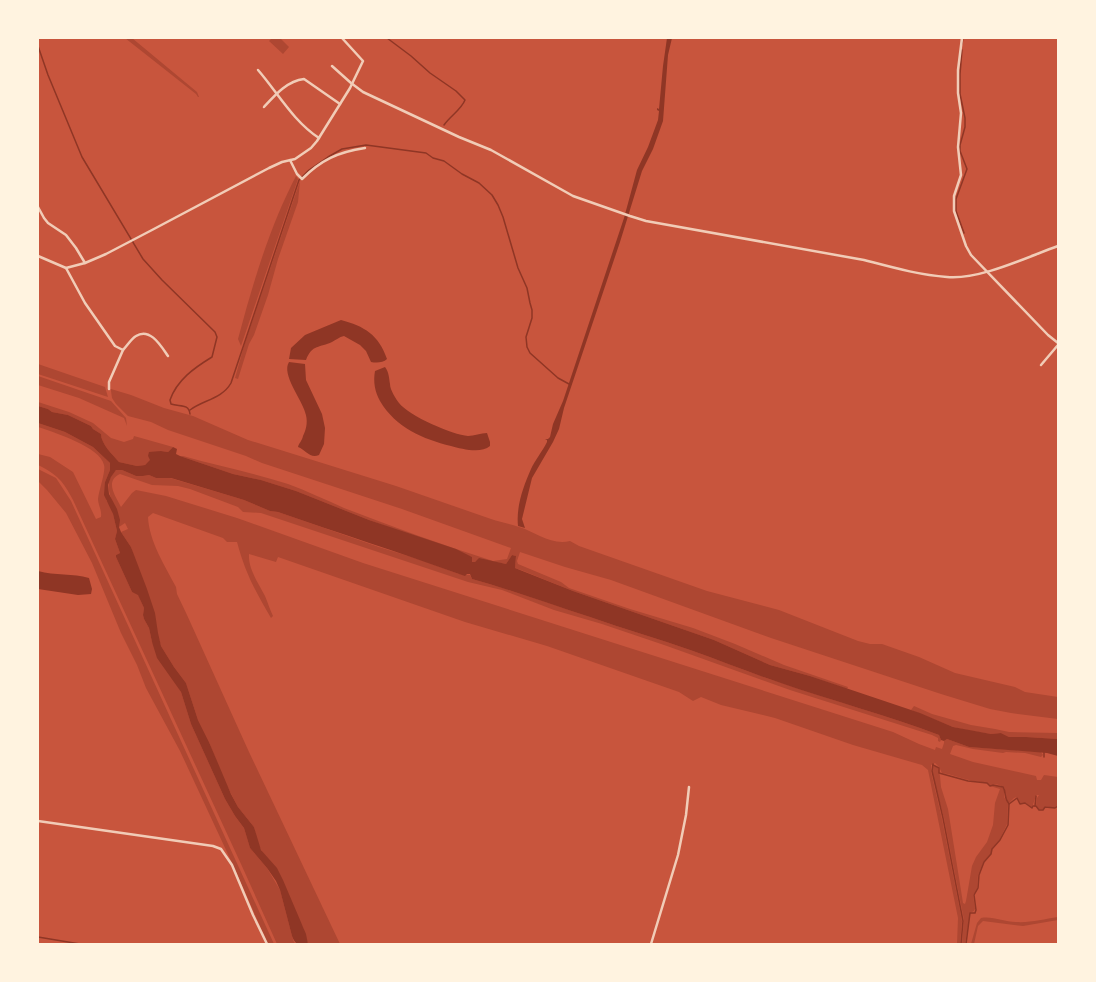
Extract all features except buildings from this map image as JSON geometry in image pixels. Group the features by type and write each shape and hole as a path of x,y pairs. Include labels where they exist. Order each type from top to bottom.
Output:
{"street":[{"path":"66,268 85,263 130,242 269,168 282,162 295,159 311,148 340,104 363,61 342,38"},
{"path":"962,38 958,70 958,93 961,113 958,147 961,175 954,196 954,211 966,246 971,255 1058,344 1041,365"},
{"path":"332,66 351,83 364,92 491,150 573,196 646,221 864,260 948,278 986,272 1058,246"},
{"path":"258,70 276,94 304,126 319,138"},
{"path":"264,107 276,94 292,82 304,79 340,104"},
{"path":"290,160 302,179 319,165 339,153 348,150 365,148"},
{"path":"38,207 48,223 66,235 85,263"},
{"path":"38,256 66,268 91,313 115,346 122,350"},
{"path":"108,389 109,382 122,350 138,334 152,336 159,342 168,356"},
{"path":"651,944 677,859 686,815 689,787"},
{"path":"38,821 213,846 221,849 232,865 267,944"}],"shaded area":[{"path":"125,38 132,38 197,92 199,97 198,97"},
{"path":"272,38 280,38 289,47 283,54 269,41"},
{"path":"667,38 672,38 668,55 663,121 653,149 642,171 620,242 564,408 559,429 532,478 522,519 525,528 518,526 519,504 523,490 533,466 547,442 545,439 550,437 553,424 563,401 624,218 637,170 648,147 658,120 659,111 657,108 659,109"},
{"path":"296,176 298,179 241,346 238,339 256,277 270,236 286,196"},
{"path":"300,181 298,202 278,259 268,295 254,335 249,344 238,379 235,378 244,346"},
{"path":"341,320 357,325 370,333 380,344 387,359 375,363 371,362 366,351 360,345 344,336 328,344 317,347 311,351 306,360 289,359 291,348 305,335"},
{"path":"289,362 305,364 306,380 322,414 325,428 324,444 319,455 316,456 311,455 298,447 307,424 307,418 290,380 287,367"},
{"path":"38,364 105,387 108,397 38,374"},
{"path":"385,367 388,373 392,392 404,408 421,419 461,435 468,436 487,433 490,446 482,450 460,448 430,440 402,425 386,410 377,394 374,383 375,371"},
{"path":"38,376 111,401 126,418 127,426 124,418 79,398 38,385"},
{"path":"111,389 164,408 193,416 248,440 396,486 491,519 525,529 550,540 557,542 570,541 579,546 707,591 779,610 858,641 870,644 882,644 919,657 955,673 1015,687 1025,692 1058,697 1058,719 990,709 941,694 771,638 611,580 520,552 517,561 518,564 561,582 569,588 630,609 693,628 784,665 848,687 847,689 810,676 770,665 714,640 573,591 515,568 516,556 512,555 506,564 479,559 472,562 472,557 369,520 296,491 261,480 233,474 180,456 288,484 381,522 493,561 507,559 511,548 402,509 262,463 246,456 168,430 151,422 128,416 112,398"},
{"path":"38,402 69,412 93,423 111,438 124,442 133,439 134,436 173,447 168,452 161,451 148,456 151,460 145,465 137,466 119,462 103,442 101,434 91,426 68,415 52,412 38,406"},
{"path":"38,406 52,412 68,415 91,426 101,434 103,442 119,462 137,466 145,465 150,460 148,456 149,452 168,452 173,447 177,449 176,454 180,456 233,474 261,480 296,491 369,520 456,549 472,557 472,562 475,562 479,558 506,564 512,555 516,556 515,568 573,591 714,640 770,665 810,676 920,713 953,727 991,734 1001,733 1009,737 1058,739 1058,756 1047,753 969,747 947,739 944,741 941,740 939,735 879,714 798,689 704,655 516,592 472,579 470,574 465,576 278,512 270,511 244,500 171,478 156,478 149,475 136,476 122,470 116,470 108,485 109,494 117,509 121,532 131,547 147,589 155,613 161,646 186,683 198,720 231,794 238,807 254,827 261,850 277,868 283,880 306,934 308,944 298,944 292,936 280,890 276,881 250,848 244,828 225,799 191,724 181,692 157,658 149,628 144,619 144,608 138,595 132,592 116,557 116,555 120,553 115,539 117,531 113,514 104,495 105,482 110,470 110,463 93,447 65,432 38,423"},
{"path":"38,423 65,432 93,447 110,463 110,470 105,482 106,500 111,507 117,531 115,539 120,553 116,555 116,557 132,592 138,594 144,608 143,615 149,628 152,642 181,692 191,724 225,799 244,828 250,848 267,868 280,890 292,936 296,944 277,944 73,500 66,488 55,475 38,465 38,454 50,457 73,472 96,519 101,517 98,499 104,465 101,458 95,452 76,441 38,427"},
{"path":"38,469 56,478 71,501 274,944 268,944 180,751 146,688 92,563 66,513 38,481"},
{"path":"116,470 122,470 136,476 149,475 156,478 170,478 244,500 270,511 278,512 459,574 470,575 472,579 517,592 768,678 879,714 939,735 941,740 940,742 938,741 938,738 932,735 790,690 667,646 602,624 554,610 502,590 468,582 261,513 243,512 238,507 190,489 178,486 152,485 120,474 115,477 112,485 114,494 121,507 136,490 166,496 237,518 363,563 893,732 935,750 936,747 942,749 944,741 947,739 969,747 1041,752 1043,755 1041,757 1025,753 1003,753 956,745 953,746 950,754 973,762 1036,776 1037,780 1041,780 1044,775 1058,777 1058,805 1055,808 1045,806 1043,809 1039,809 1036,805 1039,795 1036,795 1032,808 1026,803 1020,803 1017,797 1009,803 1005,797 1005,789 1000,785 990,785 983,782 942,773 935,763 931,765 931,772 962,921 960,944 957,944 958,918 928,770 922,765 853,745 775,718 721,705 701,697 693,701 679,692 547,646 465,622 278,557 276,562 249,554 250,565 273,616 271,618 251,581 243,563 237,542 227,542 223,538 153,513 148,517 154,544 176,587 177,594 249,752 340,944 308,944 303,927 258,844 254,827 238,807 224,780 209,742 198,720 186,683 161,646 131,547 121,532 128,529 125,523 119,527 119,519 109,491 111,477"},
{"path":"38,571 51,574 89,578 92,589 91,594 78,595 38,589"},
{"path":"914,706 932,714 971,725 1009,732 1058,733 1058,739 1009,737 1001,733 991,734 953,727 911,710"},
{"path":"933,766 938,768 941,787 948,809 963,903 965,904 972,866 976,857 987,842 993,825 995,803 1000,789 990,786 993,785 1002,787 1004,790 1004,797 1008,804 1007,824 1000,839 992,848 991,854 984,861 978,875 977,890 973,895 975,909 970,913 965,944 962,944 964,920 944,818 932,772"},
{"path":"1058,917 1058,920 1023,926 983,921 978,926 974,944 971,944 977,923 981,918 1021,922"}],"waterway":[{"path":"387,38 430,73 456,91 465,100 461,107 444,125"},
{"path":"962,44 963,38"},
{"path":"38,46 48,75 82,157 143,259 162,280 215,332 217,337 212,357 187,375 177,386 170,400 171,404 188,408 190,414"},
{"path":"962,50 960,94 965,118 965,127 960,145 960,151 967,169 956,199 956,211 964,233"},
{"path":"190,410 223,393 231,383 299,180 309,170 342,149 366,145 426,153 433,158 444,161 462,174 479,183 492,195 503,217 518,268 527,288 532,310 532,318 526,337 527,347 530,353 558,378 569,384"},
{"path":"1044,751 1044,757"},
{"path":"933,764 932,771 943,818 963,921 961,944"},
{"path":"933,765 939,768 939,773 968,781 987,783 990,786 993,785 1003,787 1009,804"},
{"path":"1035,806 1036,796"},
{"path":"966,944 970,913 975,913 976,910 974,895 978,888 979,875 984,862 991,854 992,849 1000,840 1008,825 1009,804 1017,798 1020,804 1025,803 1032,808 1033,806 1036,806 1039,810 1043,810 1045,807 1055,808 1058,806"},
{"path":"38,937 80,944"}]}
